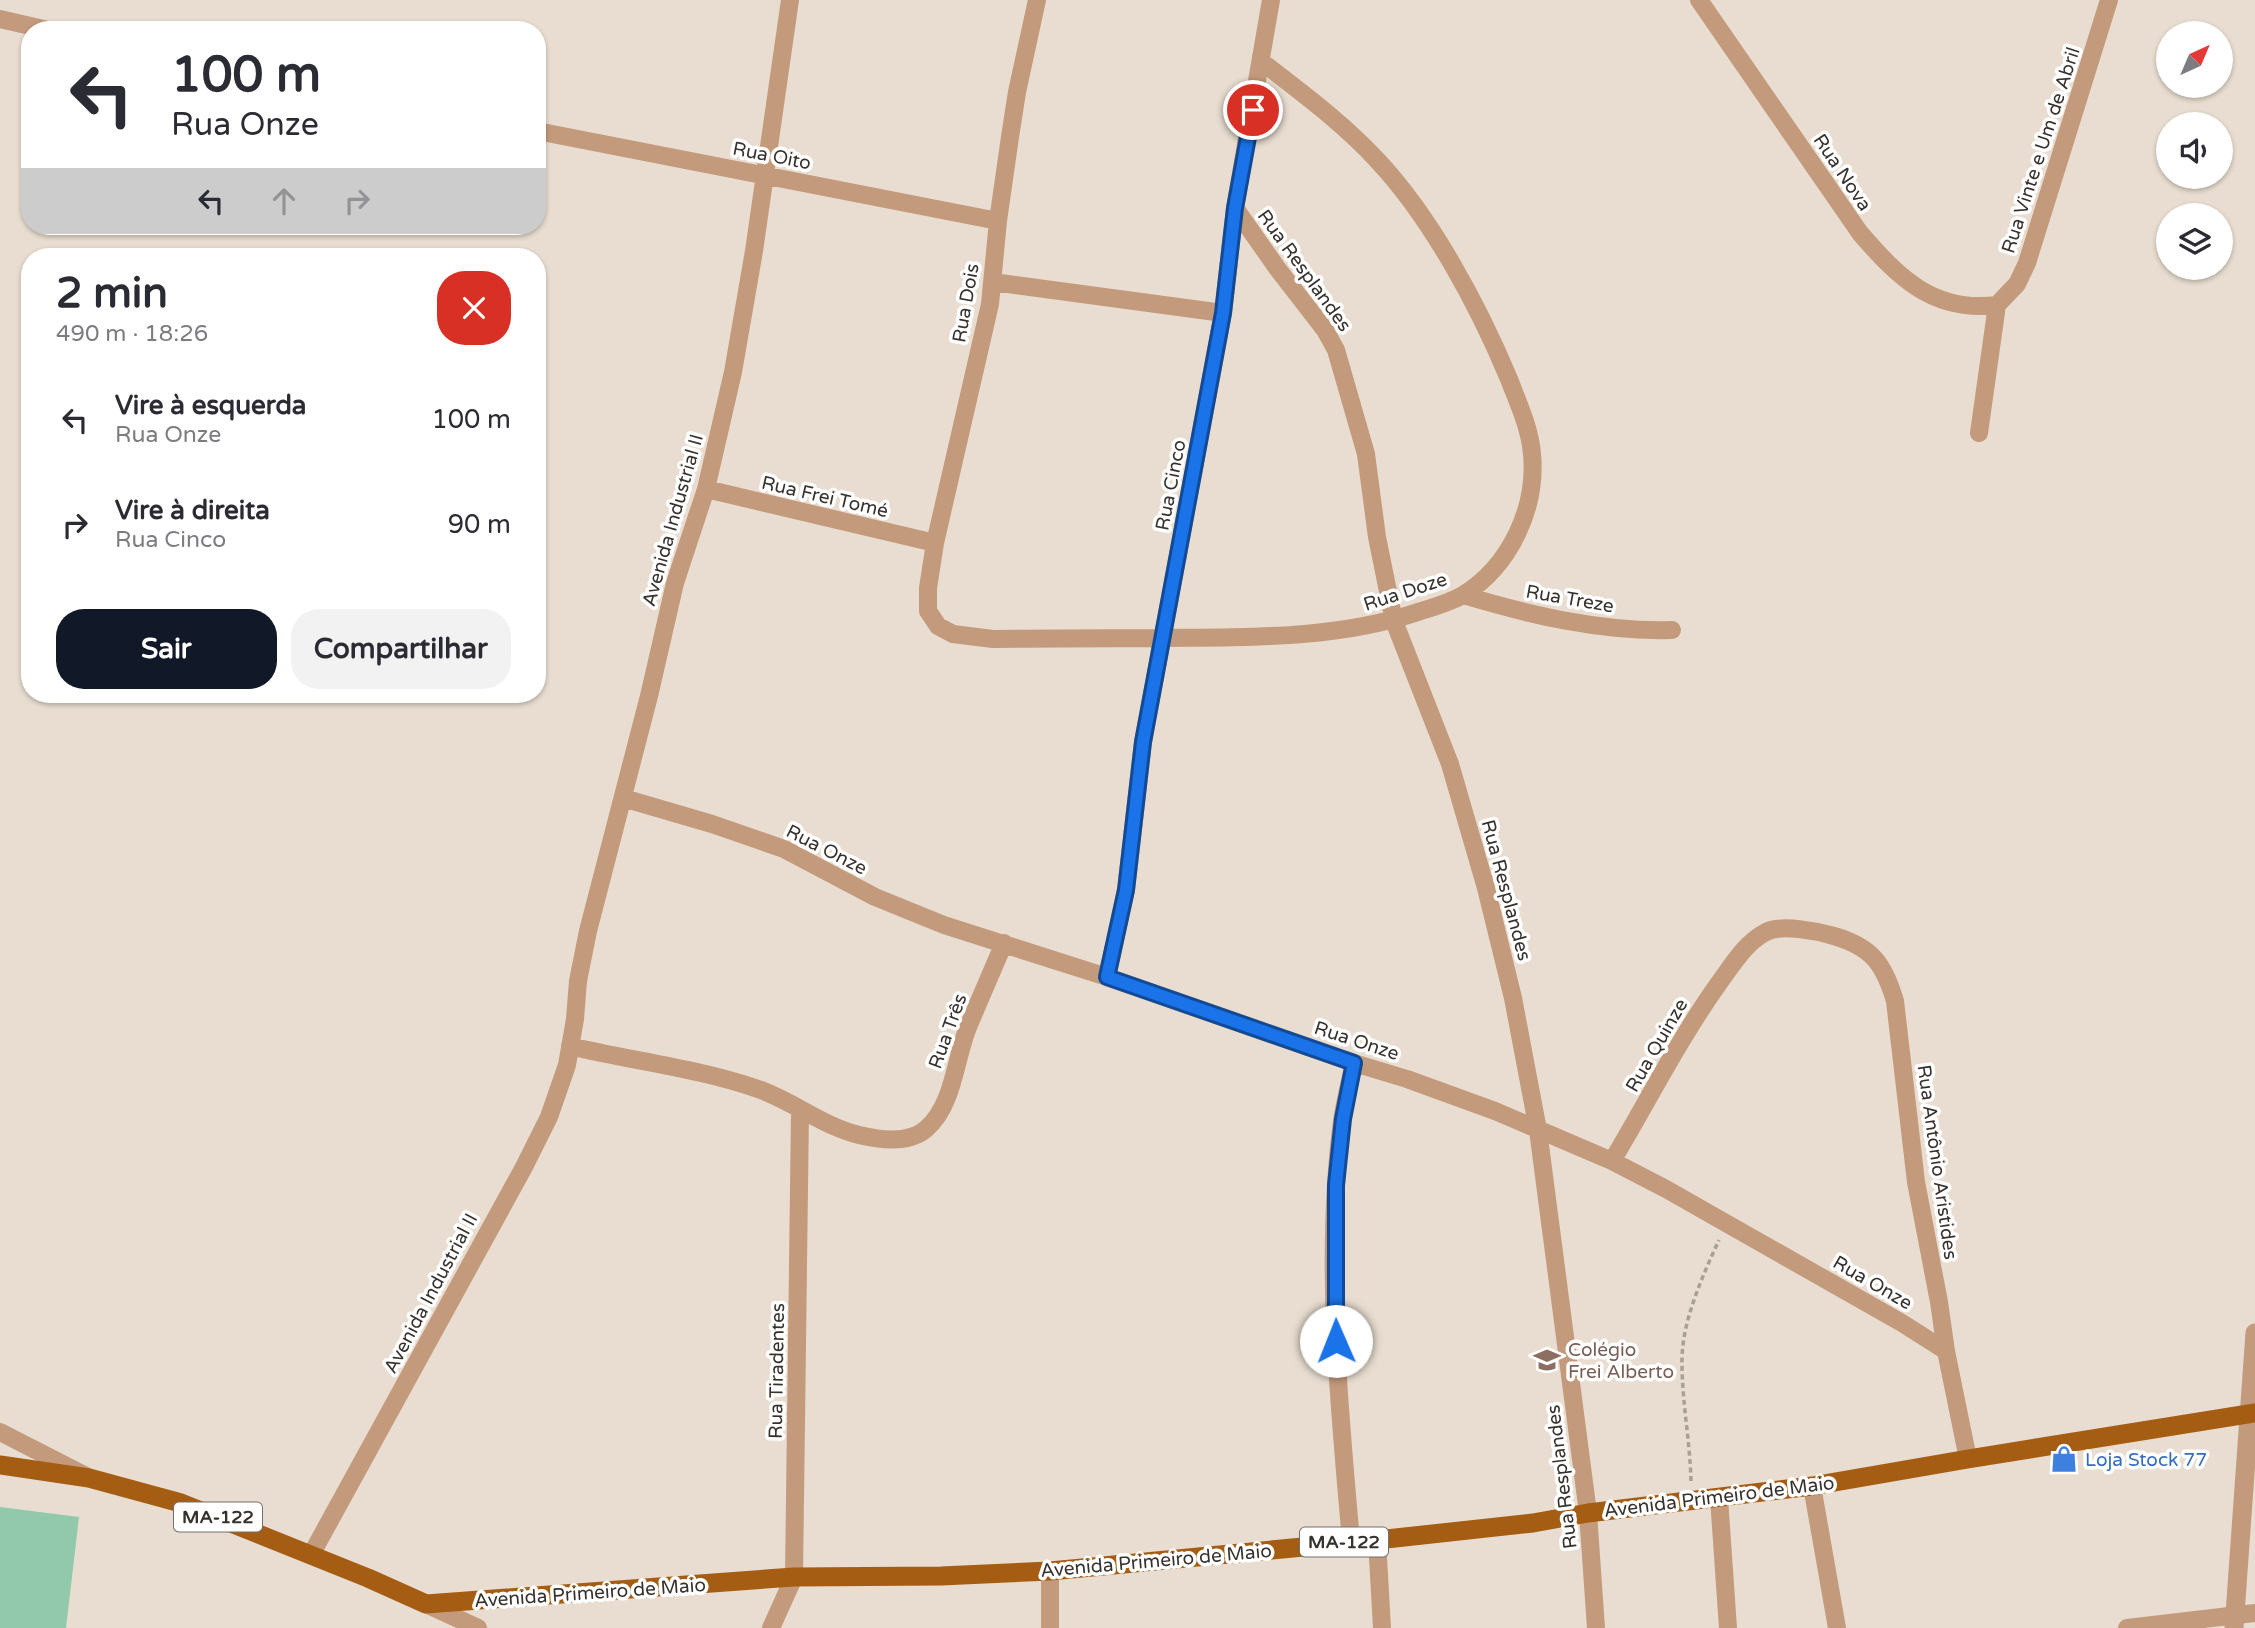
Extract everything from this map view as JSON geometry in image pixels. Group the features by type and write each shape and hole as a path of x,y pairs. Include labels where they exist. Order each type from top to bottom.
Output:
{"main road":[{"name":"Avenida Primeiro de Maio","path":"426,1604 794,1577 941,1576 1050,1571 1377,1540 1812,1486 1968,1458 2252,1414"},
{"name":"MA-122","path":"0,1465 89,1478 181,1503 426,1604"}],"street":[{"name":"Avenida Industrial II","path":"312,1555 550,1117 561,1088 587,931 623,798 675,583 706,489 745,310 790,0"},
{"name":"Rua Dois","path":"929,611 935,543 993,282 998,221 1017,92 1037,0"},
{"name":"Rua Cinco","path":"1107,977 1126,890 1143,742 1223,313 1235,208 1271,0"},
{"name":"Rua Nova","path":"1699,0 1847,215 1880,256 1910,285 1931,296 1976,306 1997,305"},
{"name":"Rua Vinte e Um de Abril","path":"1997,305 2017,284 2030,254 2109,0"},
{"path":"0,19 21,24"},
{"name":"Rua Doze","path":"929,611 938,626 969,638 1163,638 1308,634 1394,621 1463,595 1492,570 1511,548 1522,523 1533,476 1532,453 1517,400 1498,352 1475,307 1445,252 1406,194 1380,162 1336,119 1262,62"},
{"name":"Rua Oito","path":"546,133 998,221"},
{"name":"Rua Resplandes","path":"1235,208 1325,330 1336,350 1366,454 1377,537 1394,621 1450,764 1464,808 1513,998 1538,1130 1588,1513 1596,1628"},
{"path":"993,282 1223,313"},
{"path":"1979,433 1997,305"},
{"name":"Rua Frei Tomé","path":"706,489 935,543"},
{"name":"Rua Treze","path":"1463,595 1570,622 1647,631 1672,630"},
{"name":"Rua Onze","path":"623,798 784,849 875,897 944,925 1107,977 1495,1111 1612,1161 1755,1238 1945,1351"},
{"name":"Rua Quinze","path":"1612,1161 1674,1051 1739,954 1767,931 1816,931 1853,942 1877,959 1889,978"},
{"name":"Rua Três","path":"800,1111 834,1127 881,1139 897,1140 926,1130 944,1104 968,1029 1004,943"},
{"name":"Rua Antônio Aristides","path":"1889,978 1895,1001 1916,1182 1939,1302 1945,1351"},
{"path":"570,1046 759,1090 800,1111"},
{"path":"1351,1541 1340,1405 1335,1264 1336,1185 1343,1119 1354,1063"},
{"name":"Rua Tiradentes","path":"771,1628 794,1577 800,1111"},
{"path":"2235,1621 2252,1414 2255,1333"},
{"path":"1945,1351 1968,1458"},
{"path":"0,1432 89,1478"},
{"path":"1812,1486 1838,1628"},
{"path":"1719,1497 1728,1628"},
{"path":"1377,1540 1382,1628"},
{"path":"1050,1571 1050,1628"},
{"path":"426,1604 478,1628"},
{"path":"2127,1628 2235,1621 2255,1613"}],"path":[{"path":"1691,1500 1690,1447 1682,1361 1686,1333 1697,1294 1727,1224"}],"green space":[{"path":"0,1507 79,1517 66,1628 0,1628"}],"place":[{"name":"Colégio Frei Alberto","path":"1547,1360"},
{"name":"Loja Stock 77","path":"2064,1459"}],"route":[{"path":"1253,110 1235,208 1223,313 1143,742 1126,890 1107,977 1354,1063 1343,1119 1336,1185 1336,1341"}]}
